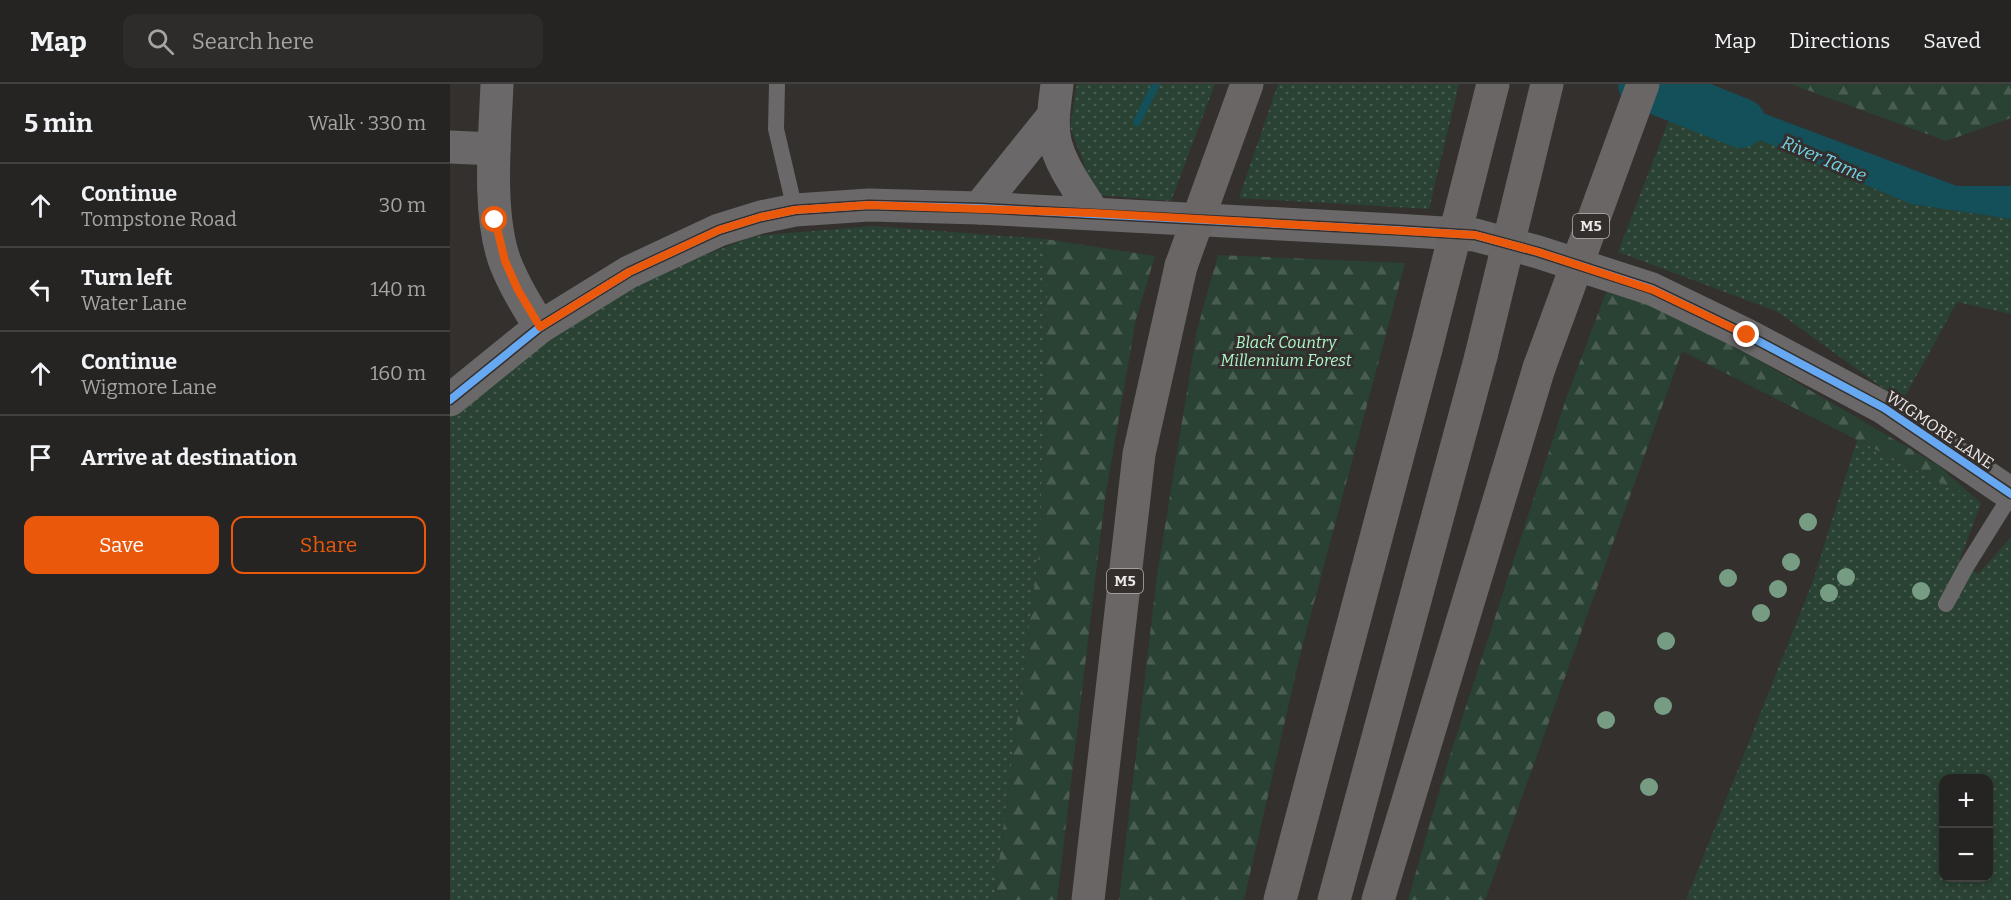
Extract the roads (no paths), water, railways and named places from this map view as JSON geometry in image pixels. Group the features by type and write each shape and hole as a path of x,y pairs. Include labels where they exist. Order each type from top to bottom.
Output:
{"highway":[{"name":"M5","path":"1088,900 1139,454 1181,266 1247,84"},
{"path":"1280,900 1426,349 1493,84"},
{"path":"1334,900 1481,356 1547,84"},
{"name":"M5","path":"1378,900 1539,368 1643,84"}],"street":[{"path":"497,84 494,149 495,220 505,261 518,290 540,327"},
{"path":"1057,84 1053,116 1055,142 1063,162 1093,213"},
{"path":"979,208 1053,116"},
{"path":"450,147 494,149"},
{"name":"WIGMORE LANE","path":"450,400 540,327 629,272 719,230 761,217 795,210 869,205 979,208 1475,235 1538,252 1653,290 1747,335 1884,408 2011,495"}],"lane":[{"path":"777,84 776,129 795,210"},
{"path":"1946,604 2011,495"}],"water":[{"path":"1682,84 1957,186 2011,186 2011,219 1911,204 1675,104"}],"waterway":[{"path":"1137,122 1156,84"},
{"name":"River Tame","path":"1643,84 1741,123"}],"park label":[{"name":"Black Country Millennium Forest","path":"1286,351"}]}
